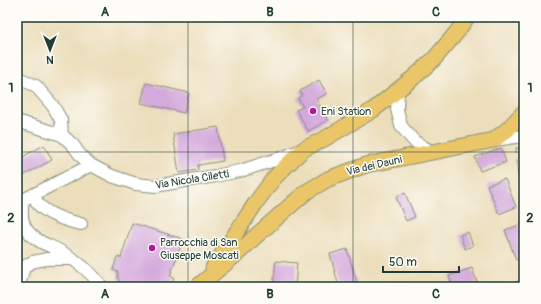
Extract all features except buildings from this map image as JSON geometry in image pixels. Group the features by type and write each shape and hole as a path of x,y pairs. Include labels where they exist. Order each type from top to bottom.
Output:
{"main road":[{"name":"Via Nicola Ciletti","path":"202,283 274,178 304,149 373,110 414,78 434,59 468,17"},
{"path":"494,140 507,130 524,112"},
{"name":"Via dei Dauni","path":"202,283 306,192 328,179 366,165 494,140"}],"street":[{"path":"17,77 36,86 53,106 61,120 62,135 17,121"},
{"path":"398,91 397,109 401,126 414,141 432,152"},
{"name":"Via Nicola Ciletti","path":"62,135 91,165 112,176 136,184 155,186 240,171 304,149"},
{"path":"494,140 524,136"},
{"path":"91,165 20,202 24,226 29,233 35,239 59,250 83,266 102,287"},
{"path":"34,194 39,205 53,214 66,220 81,224"},
{"path":"20,284 24,267 32,262 46,259 72,259"},
{"path":"17,266 20,284"}],"place":[{"name":"Eni Station","path":"313,111"},
{"name":"Parrocchia di San Giuseppe Moscati","path":"152,248"}]}
